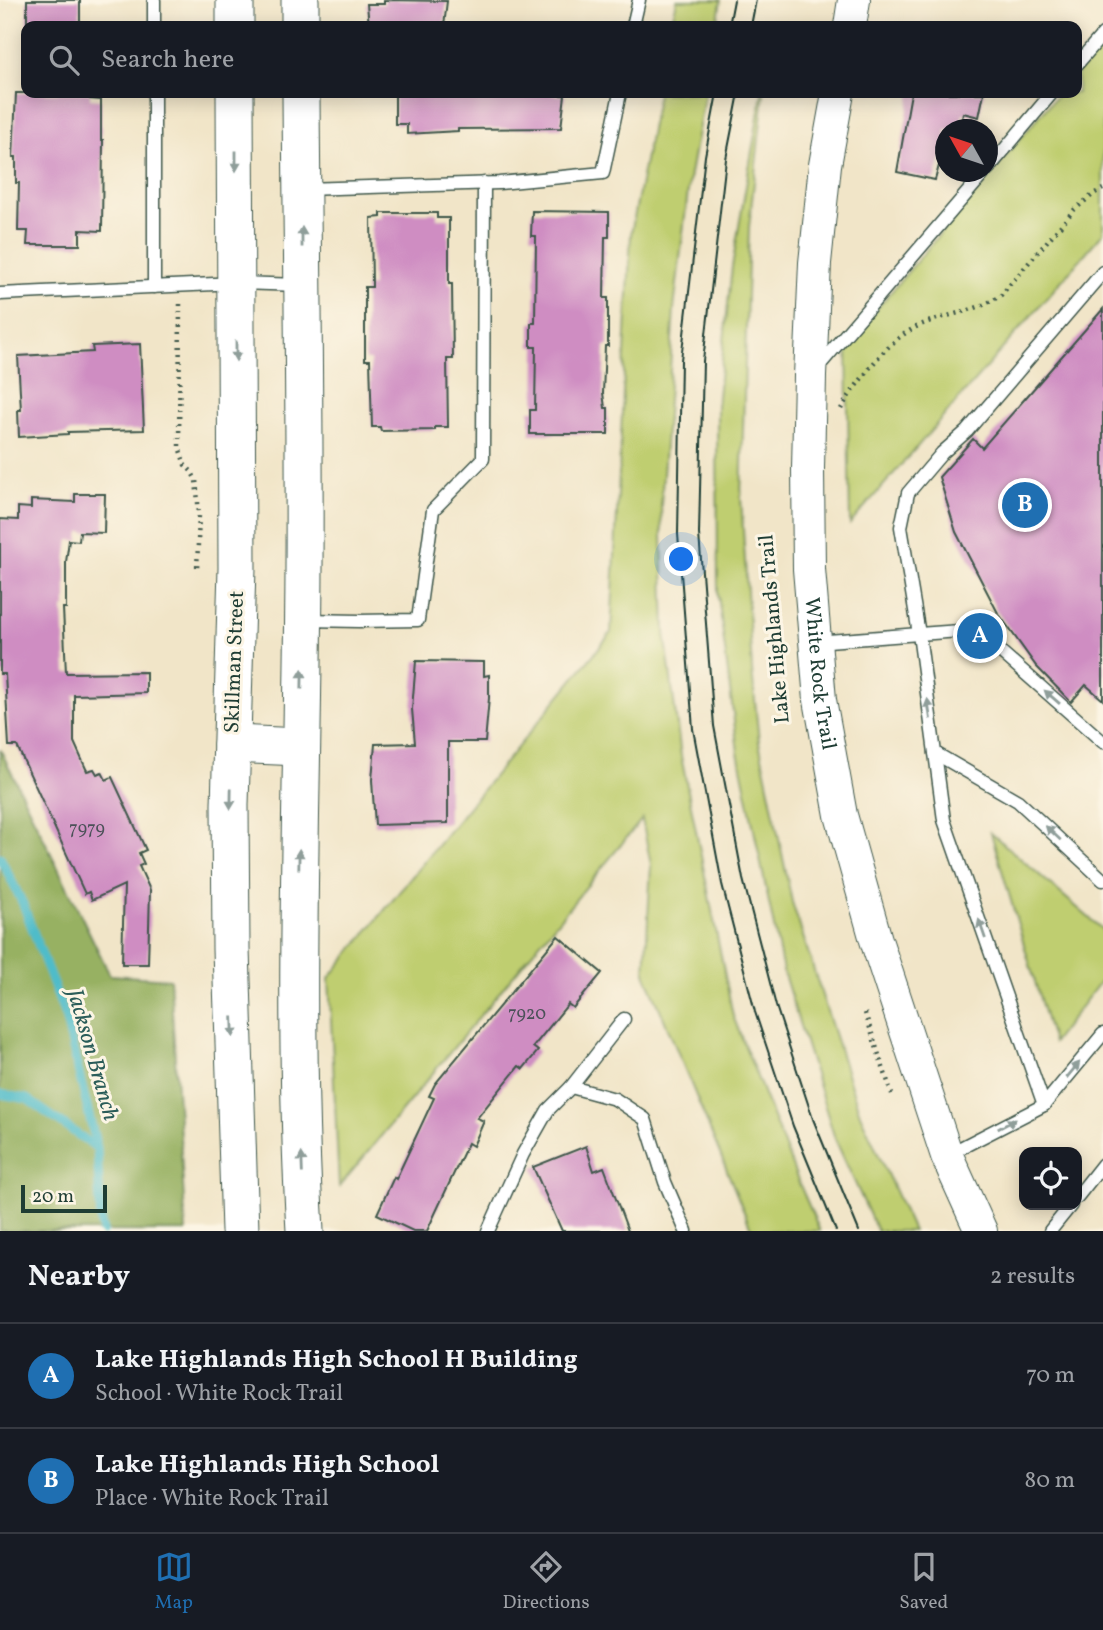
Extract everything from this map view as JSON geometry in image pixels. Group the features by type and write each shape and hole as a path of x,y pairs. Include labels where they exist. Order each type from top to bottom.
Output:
{"main road":[{"path":"235,0 235,21"},
{"path":"300,0 300,21"},
{"name":"Skillman Street","path":"235,98 237,568 230,805 231,949 240,1215"},
{"path":"301,98 303,620 298,927 299,1081 305,1231"},
{"path":"232,744 301,747"}],"street":[{"path":"851,21 854,0"},
{"name":"White Rock Trail","path":"837,98 825,164 815,263 810,376 809,569 820,700 841,815 876,940 947,1156 981,1231"}],"lane":[{"path":"154,0 154,21"},
{"path":"634,21 639,0"},
{"path":"1082,58 1103,34"},
{"path":"154,98 154,287"},
{"path":"301,189 484,183 603,173 619,98"},
{"path":"998,156 1048,98"},
{"path":"810,376 976,182"},
{"path":"303,620 418,620 433,510 483,459 484,183"},
{"path":"1044,1105 944,820 919,634 901,527 908,493 942,453 968,431 1103,272"},
{"path":"0,294 236,283 302,285"},
{"path":"815,642 960,631 992,644 1103,742"},
{"path":"935,753 1018,801 1103,880"},
{"path":"488,1231 523,1154 548,1110 571,1087 624,1018"},
{"path":"947,1156 1044,1105 1103,1034"},
{"path":"571,1087 615,1099 645,1119 665,1182 687,1231"},
{"path":"1082,1191 1103,1164"},
{"path":"1050,1231 1067,1210"}],"path":[{"path":"840,421 842,408 850,394 876,359 896,339 914,327 976,308 1001,295 1074,210 1103,189"},
{"path":"181,286 179,447 185,465 196,480 199,514 197,571"},
{"path":"863,1005 895,1102"}],"green space":[{"path":"677,0 721,0 718,21 672,21"},
{"path":"1103,41 1103,233 850,524 847,344 984,182 998,182 998,165 1055,98 1082,98 1082,66"},
{"path":"657,98 704,98 690,174 674,309 661,505 665,633 681,756 733,1016 820,1231 752,1231 645,973 651,865 642,819 339,1187 329,978 611,633 631,234"},
{"path":"761,98 763,98 749,227 741,498 759,742 792,902 860,1114 913,1231 877,1231 835,1139 783,971 738,752 718,595 717,406 732,267"},
{"path":"0,749 110,975 170,979 186,1231 0,1231"},
{"path":"991,833 1103,930 1103,978 1053,1043"}],"building":[{"path":"27,0 80,0 80,21 27,21"},
{"path":"384,0 447,1 445,21 369,21 367,4 384,4"},
{"path":"16,93 21,93 21,98 101,100 102,231 80,230 80,245 27,245 28,231 18,231 19,183 16,183 16,157 13,157"},
{"path":"395,98 565,98 561,128 458,129 407,134 407,124 395,124"},
{"path":"910,98 983,98 979,117 963,113 962,119 935,119 935,180 897,172"},
{"path":"532,211 609,212 609,237 605,237 604,298 608,298 608,346 605,346 603,393 605,408 608,408 608,434 530,434 530,410 535,410 536,347 531,347 531,323 535,323 536,236 531,236"},
{"path":"381,213 437,213 437,218 449,218 453,359 447,359 448,427 435,427 435,430 381,431 380,427 372,427 370,360 365,360 365,287 372,287 371,218 381,217"},
{"path":"1103,309 1103,700 1086,685 1071,702 1036,666 998,613 956,532 939,477 973,439 982,448"},
{"path":"140,344 144,430 68,432 19,437 18,410 21,410 18,356 93,352 92,346"},
{"path":"75,494 105,494 104,533 80,532 79,541 69,540 66,608 63,608 66,673 146,672 146,693 74,695 74,742 87,771 94,769 97,774 102,772 106,780 112,777 146,850 139,853 144,864 139,866 150,890 148,964 122,964 124,885 92,900 89,892 85,894 17,746 9,746 5,674 0,674 0,519 18,520 18,507 31,508 31,500 75,502"},
{"path":"416,661 484,662 484,676 489,675 485,742 448,742 448,823 375,825 372,780 375,744 415,743 412,709"},
{"path":"558,936 602,973 573,1008 568,1004 533,1047 538,1051 523,1069 519,1066 477,1118 484,1121 473,1146 468,1143 427,1231 413,1231 377,1214 434,1098 429,1096 435,1084"},
{"path":"586,1146 594,1171 604,1167 628,1231 562,1231 533,1167"}],"waterway":[{"name":"Jackson Branch","path":"0,857 23,904 65,1016 97,1148 103,1231"},
{"path":"0,1094 27,1099 97,1148"}],"tram line":[{"path":"730,21 734,0"},
{"path":"752,21 756,0"},
{"path":"716,98 705,156 681,360 678,534 693,729 722,884 755,1012 793,1126 836,1231"},
{"path":"738,98 726,159 703,361 699,534 714,726 743,879 776,1006 813,1119 859,1231"}],"place":[{"name":"Lake Highlands High School","path":"1025,505"},
{"name":"Lake Highlands High School H Building","path":"980,636"}]}
